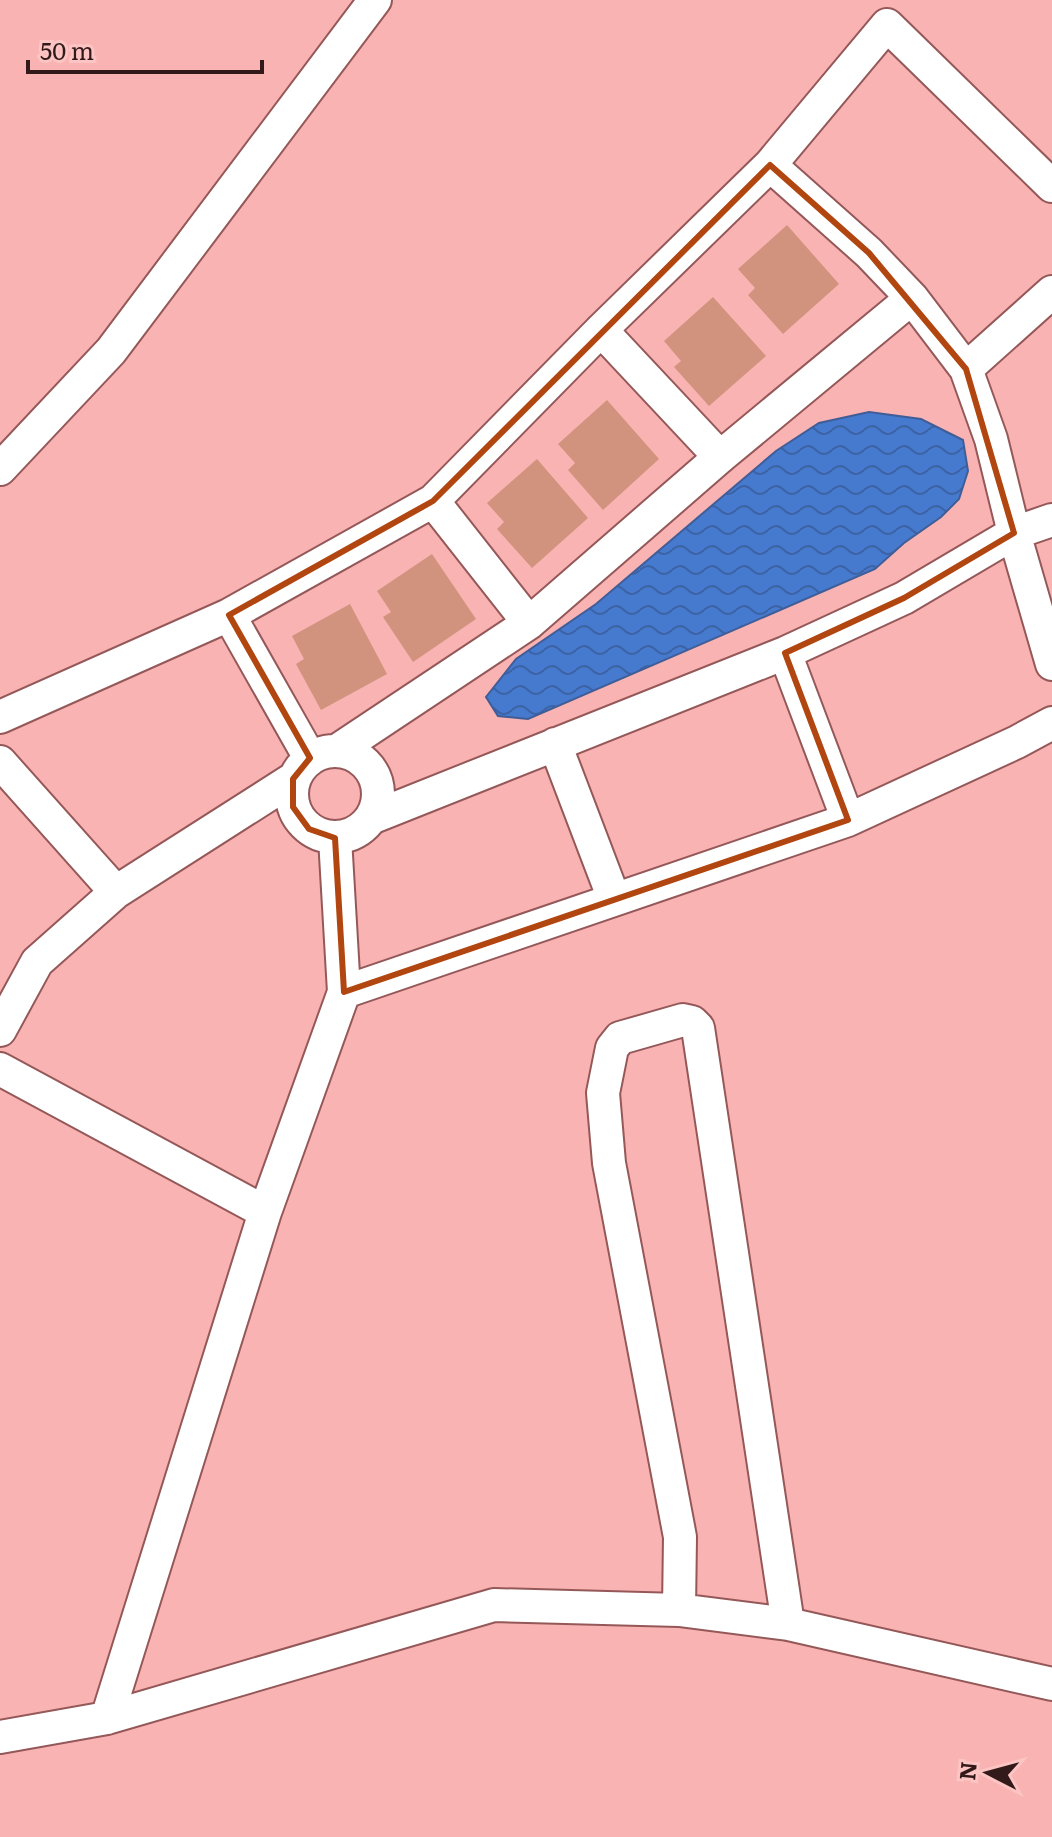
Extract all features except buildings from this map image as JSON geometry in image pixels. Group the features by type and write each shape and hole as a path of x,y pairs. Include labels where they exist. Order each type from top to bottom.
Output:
{"street":[{"path":"0,469 111,351 375,0"},
{"path":"0,717 229,615 433,501 601,330 770,165 887,25 1052,186"},
{"path":"770,165 869,253 912,298 966,369 991,439 1052,664"},
{"path":"966,369 1052,292"},
{"path":"0,1030 37,962 116,892 529,623 720,457 912,298"},
{"path":"601,330 720,457"},
{"path":"433,501 529,623"},
{"path":"371,818 785,653 904,598 1014,533 1052,520"},
{"path":"229,615 314,762"},
{"path":"785,653 848,820"},
{"path":"344,992 848,820 1052,723"},
{"path":"555,744 614,899"},
{"path":"353,754 365,762 374,775 378,789 377,804 371,818 361,829 335,838 309,829 299,819 293,807 314,762 353,754"},
{"path":"0,762 116,892"},
{"path":"107,1718 265,1212 344,992 335,838"},
{"path":"679,1610 680,1537 609,1163 603,1093 612,1048 620,1038 683,1020 692,1022 698,1028 788,1624"},
{"path":"0,1069 265,1212"},
{"path":"0,1737 107,1718 494,1605 679,1610 788,1624 1052,1684"}],"highlighted area":[{"path":"770,165 869,253 966,369 1014,533 904,598 785,653 848,820 344,992 335,838 309,829 293,807 293,779 310,758 229,615 433,501"}],"water":[{"path":"869,412 921,419 963,440 968,471 959,499 941,517 904,543 875,569 528,719 498,716 486,697 516,659 596,604 776,451 819,423"}]}
